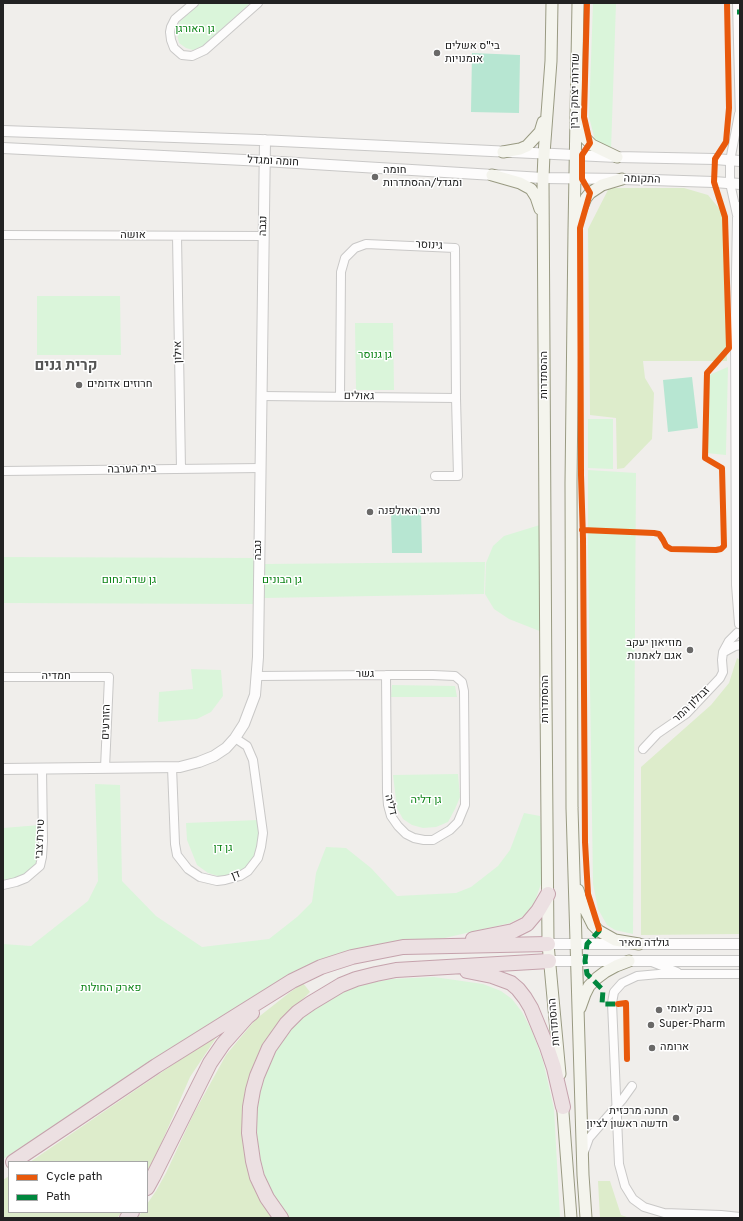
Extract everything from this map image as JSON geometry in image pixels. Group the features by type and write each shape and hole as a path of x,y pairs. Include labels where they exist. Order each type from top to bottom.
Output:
{"highway":[{"path":"438,946 513,931 527,924 538,911 548,894"},
{"path":"14,1161 156,1066 314,970 352,957 403,947 548,944"},
{"path":"281,1218 267,1198 258,1177 250,1147 250,1107 253,1090 262,1063 269,1048 286,1024 298,1012 321,996 341,985 356,979 376,974 396,970 549,961"},
{"path":"437,967 476,972 492,976 511,983 518,988 531,1008 547,1047 554,1068 563,1107"},
{"path":"148,1186 210,1063 223,1044 247,1017 284,987"}],"main road":[{"path":"544,178 544,154 551,61 552,3"},
{"name":"שדרות יצחק רבין","path":"574,179 576,155 578,3"},
{"path":"503,152 520,149 527,146 534,140 540,132 547,108"},
{"path":"576,115 584,138 592,145 617,157"},
{"path":"492,175 520,183 531,189 536,197 544,234"},
{"name":"ההסתדרות","path":"544,178 548,944 563,1107 571,1218"},
{"name":"ההסתדרות","path":"574,179 571,511 572,808 582,1154 586,1218"},
{"path":"574,230 580,209 590,193 602,185 622,180"},
{"path":"574,877 583,905 593,925 604,935 615,940 639,944"},
{"path":"578,1020 585,994 590,986 605,972 629,961"}],"street":[{"path":"194,3 175,19 171,26 171,40 174,48 182,55 192,56 205,50 258,3"},
{"path":"723,652 729,641 737,633 740,623 738,589 735,327 738,218 735,184 735,161 740,116 739,12 737,3"},
{"name":"חומה ומגדל","path":"3,131 265,140 544,154"},
{"name":"נגבה","path":"3,769 180,767 214,756 226,748 244,724 255,695 257,676 265,140"},
{"name":"חומה ומגדל","path":"3,148 544,178"},
{"name":"התקומה","path":"544,154 715,159 735,161"},
{"name":"התקומה","path":"544,178 735,184"},
{"path":"738,218 740,206"},
{"name":"אושה","path":"3,235 264,236"},
{"name":"אילון","path":"177,236 181,469"},
{"name":"גינוסר","path":"340,397 341,272 344,258 355,248 366,244 455,248 458,476 435,476"},
{"name":"גאולים","path":"261,396 456,398"},
{"name":"בית הערבה","path":"3,471 261,468"},
{"path":"723,652 740,644 737,633"},
{"name":"זבולון המר","path":"643,749 657,734 686,714 720,678 723,672 723,652"},
{"name":"דליה","path":"386,675 388,805 398,826 406,834 414,838 433,840 450,830 458,822 465,805 464,691"},
{"name":"גשר","path":"257,676 455,676 462,682 464,691"},
{"name":"חמדיה","path":"3,677 109,677"},
{"name":"הזורעים","path":"105,768 109,677"},
{"name":"דן","path":"172,767 175,844 178,856 188,869 200,877 217,881 240,876 248,871 258,858 263,833 253,760 247,746 235,738"},
{"name":"טירת צבי","path":"3,884 16,882 26,878 40,866 43,841 42,769"},
{"name":"גולדה מאיר","path":"548,944 740,944"},
{"name":"גולדה מאיר","path":"549,961 740,961"},
{"path":"652,961 679,973"},
{"path":"740,974 679,973 637,976 622,982 614,992 612,1003 619,1164 625,1186 634,1199 644,1207 664,1213 740,1217"},
{"path":"582,1154 589,1138 632,1086"}],"green space":[{"name":"גן האורגן","path":"201,3 250,3 203,46 193,50 186,48 179,43 177,34 179,22"},
{"path":"593,3 616,3 611,150 596,144 589,117"},
{"path":"472,53 520,55 519,113 471,112"},
{"path":"609,188 684,188 708,195 723,213 727,361 643,361 645,378 654,393 652,439 624,468 617,469 616,418 590,415 588,229"},
{"path":"37,296 120,296 121,355 37,355"},
{"name":"גן גנוסר","path":"355,323 393,323 394,390 356,390"},
{"path":"728,367 726,455 707,453 709,375"},
{"path":"692,377 698,428 668,432 663,380"},
{"path":"588,419 613,419 613,469 588,468"},
{"path":"588,470 636,473 633,934 615,930 607,925 598,909 593,884"},
{"path":"421,509 422,553 392,553 391,510"},
{"path":"543,524 542,632 509,619 494,609 485,594 486,563 493,546 504,536"},
{"name":"גן שדה נחום","path":"3,557 254,558 255,604 3,603"},
{"name":"גן הבונים","path":"485,562 484,594 264,598 264,564"},
{"path":"737,658 740,660 740,934 641,935 641,767 711,705 729,683"},
{"path":"191,669 221,670 223,696 211,712 197,719 158,722 159,692 193,689"},
{"path":"392,685 455,686 457,697 391,697"},
{"name":"גן דליה","path":"458,774 460,797 448,822 436,827 423,828 412,825 403,819 397,808 393,775"},
{"name":"פארק החולות","path":"95,784 120,785 122,881 156,916 202,947 269,939 297,917 312,902 316,873 326,847 346,848 371,868 397,896 456,893 471,887 498,866 510,850 524,813 540,816 544,855 543,878 534,904 524,916 510,923 436,940 363,947 340,954 222,1018 3,1159 3,944 31,946 88,901 98,881"},
{"name":"גן דן","path":"258,820 258,843 255,858 244,870 232,876 221,877 208,873 197,865 187,840 186,823"},
{"path":"40,825 39,851 36,863 30,871 19,878 6,881 3,880 3,828"},
{"path":"434,977 483,984 501,991 512,999 522,1012 532,1031 543,1061 554,1109 560,1218 281,1218 274,1208 249,1131 264,1059 299,1017 342,991 370,983 392,979"},
{"path":"303,983 310,992 294,1008 243,1134 247,1162 273,1218 137,1218 141,1213 148,1213 148,1203 166,1173 193,1115 226,1055 256,1019"},
{"path":"218,1035 190,1077 148,1170 148,1161 31,1161"},
{"path":"8,1177 8,1213 121,1213 117,1218 3,1218 3,1180"},
{"path":"598,1181 610,1181 621,1215 630,1218 600,1218"}],"marked path":[{"path":"599,929 599,931 587,944 585,961 587,974 603,990 602,1004 618,1004"}],"cycle path":[{"path":"587,3 584,117 590,143 582,155 582,179 590,193 580,228 585,842 588,894 599,929"},
{"path":"582,530 659,534 666,546 671,549 716,550 721,549 724,546 722,468 705,458 707,373 729,348 725,217 714,182 715,159 726,142 729,108 727,3"},
{"path":"618,1004 626,1003 627,1059"}],"place":[{"name":"בי\"ס אשלים אומנויות","path":"437,53"},
{"name":"חומה ומגדל/ההסתדרות","path":"375,177"},
{"name":"חרוזים אדומים","path":"79,385"},
{"name":"נתיב האולפנה","path":"370,512"},
{"name":"מוזיאון יעקב אגם לאמנות","path":"690,650"},
{"name":"בנק לאומי","path":"659,1010"},
{"name":"Super-Pharm","path":"651,1025"},
{"name":"ארומה","path":"652,1048"},
{"name":"תחנה מרכזית חדשה ראשון לציון","path":"676,1118"}],"district":[{"name":"קרית גנים","path":"66,367"}]}
